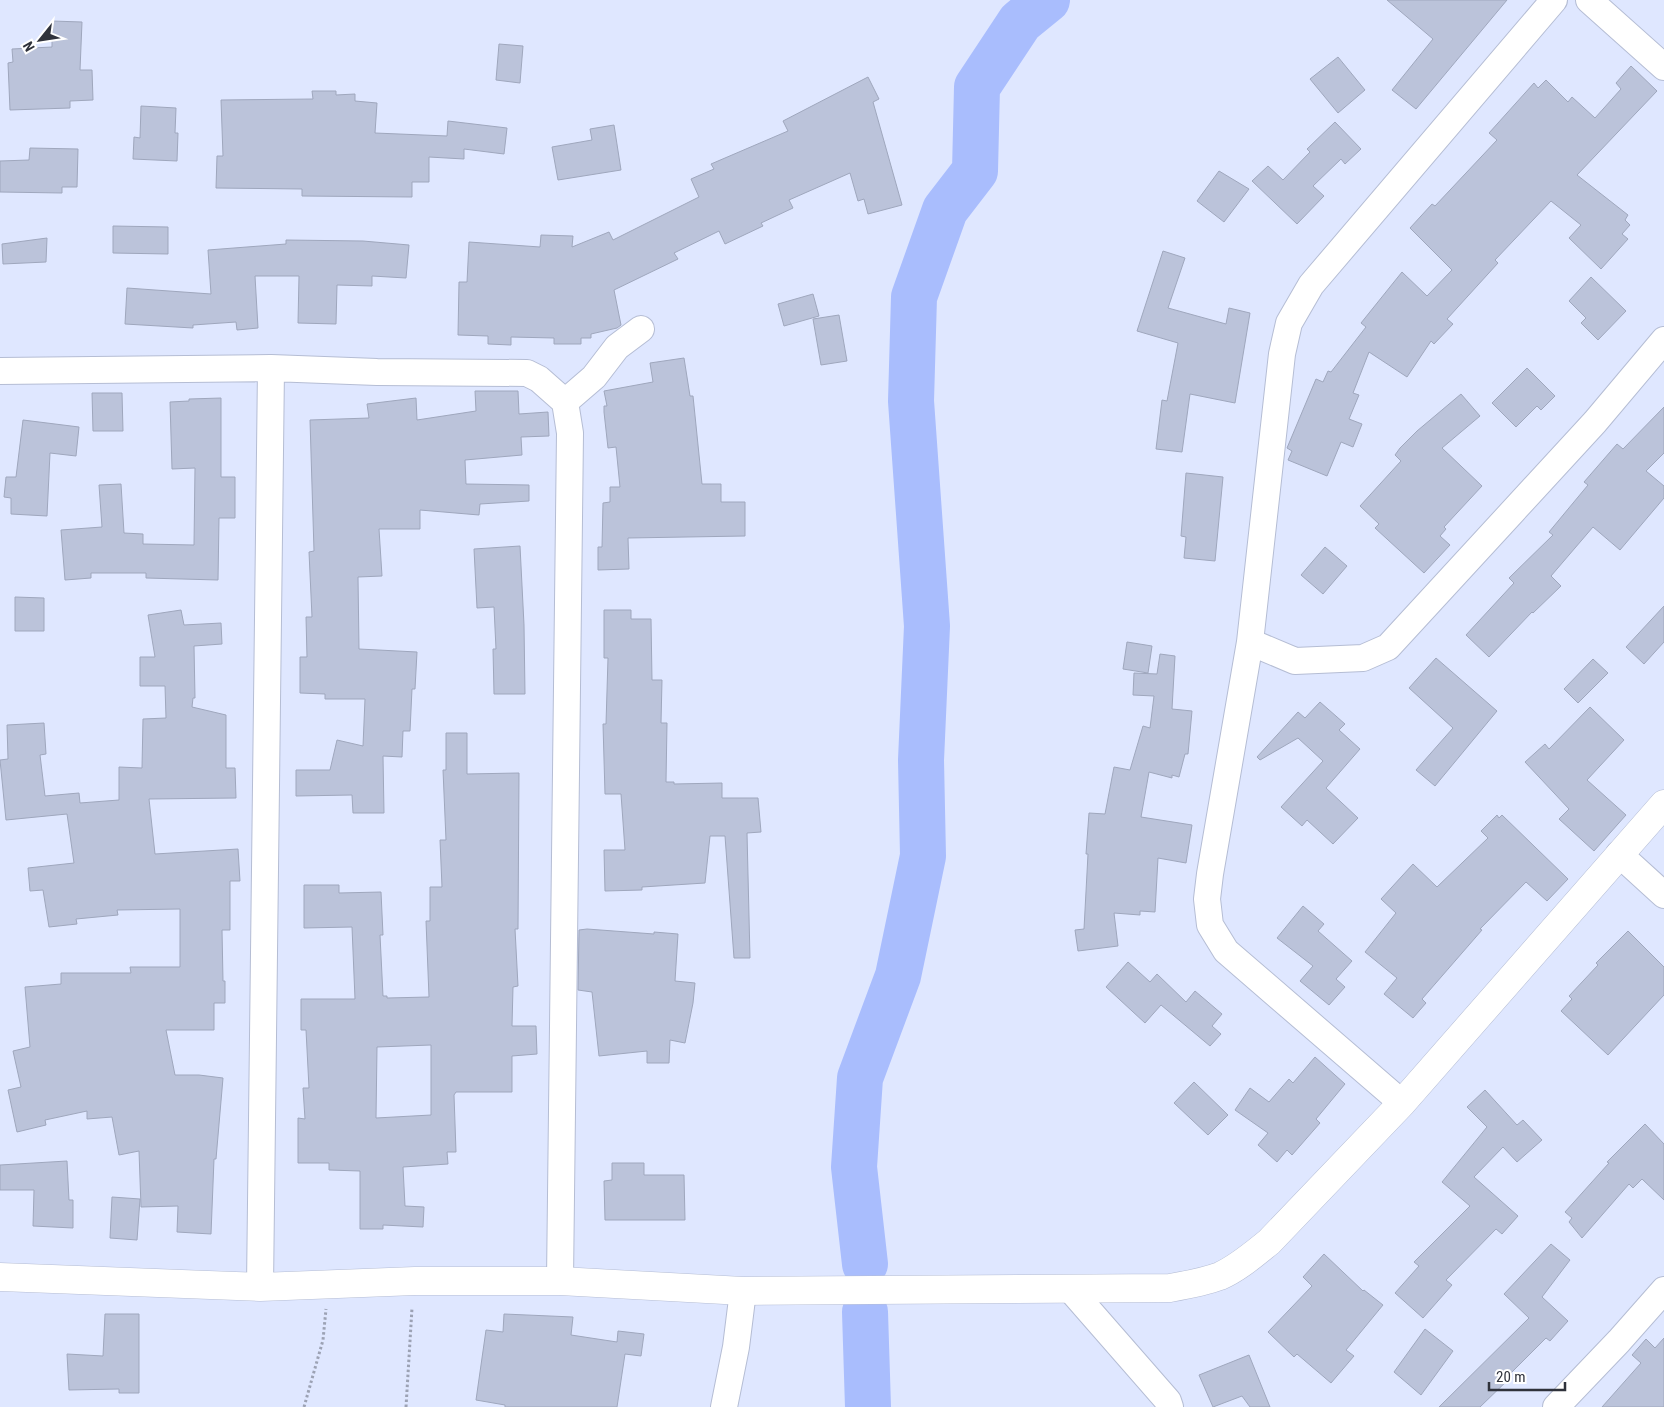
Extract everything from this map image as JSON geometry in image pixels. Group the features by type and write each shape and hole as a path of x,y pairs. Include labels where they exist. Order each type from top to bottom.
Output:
{"street":[{"path":"1402,1103 1226,951 1210,925 1207,899 1210,874 1250,642 1282,354 1289,323 1310,285 1554,0"},
{"path":"1589,0 1664,68"},
{"path":"565,402 594,376 618,347 641,329"},
{"path":"1250,642 1295,661 1363,658 1388,647 1595,422 1664,340"},
{"path":"260,1287 271,368"},
{"path":"0,371 271,368 377,372 527,373 539,379 565,402 570,443 560,1281"},
{"path":"0,1277 260,1287 414,1281 560,1281 744,1291 1072,1290 1170,1288 1196,1284 1222,1275 1269,1242 1402,1103 1664,804"},
{"path":"1619,854 1664,895"},
{"path":"1072,1290 1168,1401 1170,1407"},
{"path":"1556,1407 1619,1341 1664,1290"},
{"path":"724,1407 736,1347 744,1291"}],"path":[{"path":"406,1407 414,1281"},
{"path":"304,1407 323,1340 329,1284"}],"building":[{"path":"1387,0 1507,0 1416,109 1392,90 1433,39"},
{"path":"52,21 82,22 80,70 92,70 93,100 70,101 70,108 10,110 8,63 13,62 12,49 52,47"},
{"path":"499,44 523,46 520,83 496,80"},
{"path":"1338,57 1365,90 1338,113 1310,79"},
{"path":"1631,66 1657,91 1577,175 1628,215 1625,220 1630,225 1622,234 1628,239 1601,269 1569,238 1581,225 1551,201 1495,260 1498,263 1447,319 1453,324 1434,344 1431,341 1407,377 1369,352 1353,393 1359,395 1349,419 1362,424 1353,447 1341,442 1327,476 1288,460 1292,451 1287,448 1316,379 1323,382 1328,371 1331,372 1366,327 1361,323 1402,272 1427,296 1452,270 1410,228 1432,204 1435,206 1497,140 1489,133 1534,83 1538,88 1546,80 1568,102 1572,97 1595,118 1621,89 1616,83"},
{"path":"868,77 879,99 873,102 902,205 868,214 864,199 858,201 850,173 789,200 793,208 761,223 763,226 725,244 719,231 674,253 678,259 614,290 621,325 617,328 591,334 591,338 581,338 581,344 554,344 554,338 511,337 511,345 488,344 488,336 458,335 459,282 467,282 469,242 540,247 541,235 573,236 572,247 609,232 613,240 699,197 691,179 714,169 711,164 788,131 783,121"},
{"path":"312,91 336,91 336,95 355,94 355,101 377,103 375,133 447,136 448,121 507,128 504,154 464,149 464,159 429,157 429,182 412,182 412,197 302,196 302,189 216,188 217,156 223,156 221,100 313,99"},
{"path":"141,106 176,108 175,133 178,133 177,161 133,159 134,137 140,138"},
{"path":"1335,122 1361,149 1345,164 1341,159 1313,186 1324,196 1297,224 1252,181 1268,166 1283,180 1310,152 1307,149"},
{"path":"614,125 621,170 558,180 552,147 592,140 590,129"},
{"path":"30,148 78,149 77,187 62,187 62,193 0,192 0,161 29,160"},
{"path":"1219,171 1249,189 1224,222 1197,201"},
{"path":"113,226 168,227 168,254 113,253"},
{"path":"47,238 46,262 3,264 2,244"},
{"path":"286,240 363,241 409,245 406,278 372,276 372,286 337,285 336,324 298,323 299,276 255,276 258,328 237,330 236,322 193,325 193,328 125,324 127,288 211,294 208,250 286,244"},
{"path":"1163,251 1185,258 1168,308 1226,324 1229,308 1250,313 1235,403 1190,394 1182,452 1156,449 1162,400 1167,401 1178,343 1137,331"},
{"path":"1591,277 1626,311 1598,340 1581,323 1586,318 1569,301"},
{"path":"813,294 819,316 784,326 778,304"},
{"path":"839,315 847,361 821,365 813,319"},
{"path":"684,358 690,396 693,396 702,484 721,484 721,502 745,502 745,536 628,538 629,569 598,570 598,547 602,547 603,503 610,502 610,487 620,487 616,447 608,448 604,412 604,406 607,406 604,391 653,382 650,363"},
{"path":"1527,368 1555,396 1541,410 1537,406 1516,427 1492,403"},
{"path":"475,391 518,391 519,414 548,412 549,436 521,437 522,455 465,460 466,484 529,485 529,501 480,504 479,515 420,510 420,529 379,529 382,576 358,577 359,649 417,652 415,689 412,689 410,731 403,731 402,757 383,756 384,813 353,813 352,795 296,796 296,770 330,770 337,740 363,746 365,699 325,699 325,694 300,693 300,657 307,657 306,617 312,617 309,552 314,551 310,420 369,418 367,404 416,398 417,420 476,411"},
{"path":"92,393 122,393 123,431 93,431"},
{"path":"1461,394 1480,416 1442,448 1482,486 1444,527 1446,529 1440,536 1450,545 1424,573 1375,528 1379,524 1360,506 1401,461 1395,455 1400,448"},
{"path":"221,398 221,477 235,477 235,518 219,518 218,580 146,578 146,573 91,573 91,578 65,580 61,530 102,527 99,485 121,484 124,533 143,534 143,544 194,545 195,468 172,469 170,402 189,401 189,399"},
{"path":"1664,407 1664,453 1646,471 1664,486 1664,498 1620,550 1593,527 1551,576 1561,586 1532,612 1489,657 1466,635 1514,583 1509,578 1553,535 1549,532 1588,485 1584,482 1617,444 1623,449"},
{"path":"23,420 79,427 76,456 50,453 47,516 11,514 11,498 4,497 6,477 16,477"},
{"path":"1186,473 1223,477 1215,561 1184,558 1186,537 1181,536"},
{"path":"520,546 525,694 494,694 493,649 496,649 494,607 477,608 474,549"},
{"path":"1325,547 1347,566 1323,594 1301,575"},
{"path":"15,597 44,598 44,631 15,631"},
{"path":"1664,606 1664,642 1644,664 1626,647"},
{"path":"181,610 184,625 221,623 222,644 194,646 195,698 193,698 192,707 226,715 226,768 235,768 236,798 149,799 155,854 238,849 240,881 230,881 230,930 222,930 225,1003 214,1003 214,1030 166,1030 175,1075 223,1078 216,1159 214,1159 211,1234 177,1232 178,1206 141,1207 139,1151 119,1155 112,1117 87,1119 87,1111 45,1120 46,1125 17,1132 8,1090 21,1087 13,1051 30,1047 25,987 61,984 61,973 131,973 130,967 180,967 180,909 117,910 118,915 76,919 77,924 49,927 43,890 30,891 28,868 74,863 67,814 6,820 0,760 8,759 7,725 44,723 46,754 40,755 45,796 79,793 80,803 119,800 119,767 142,768 143,719 166,718 165,686 140,686 140,657 155,657 148,615"},
{"path":"604,610 631,610 631,619 651,619 652,680 662,680 661,723 667,723 666,782 674,782 674,784 722,783 722,798 758,798 761,832 747,833 750,958 734,958 725,836 710,836 705,883 642,887 642,890 605,891 604,850 625,850 621,794 605,794 603,724 606,724 608,658 604,658"},
{"path":"1127,642 1152,646 1148,673 1123,669"},
{"path":"1160,654 1175,656 1172,709 1192,711 1188,754 1185,754 1179,777 1172,775 1172,778 1149,772 1141,817 1192,825 1186,863 1158,858 1155,912 1140,911 1140,915 1114,913 1118,946 1078,951 1075,930 1084,929 1089,813 1105,814 1114,767 1130,770 1143,726 1150,728 1154,696 1133,695 1134,673 1157,674"},
{"path":"1436,658 1497,711 1435,786 1416,770 1453,728 1409,688"},
{"path":"1593,659 1608,673 1578,703 1564,689"},
{"path":"1320,702 1345,724 1339,730 1360,749 1326,788 1358,818 1333,844 1307,820 1302,826 1281,807 1323,761 1298,738 1260,760 1257,757 1298,712 1305,718"},
{"path":"1590,707 1624,740 1587,780 1626,815 1594,851 1559,819 1569,809 1525,762 1545,744 1549,749"},
{"path":"446,733 467,733 467,774 519,773 518,929 515,929 518,986 513,987 512,1026 536,1026 537,1054 512,1056 512,1092 456,1092 454,1095 456,1152 447,1152 448,1164 403,1167 405,1206 424,1207 423,1227 383,1225 383,1229 360,1229 360,1171 329,1170 329,1163 298,1163 298,1118 305,1119 303,1088 309,1088 306,1030 301,1030 301,999 355,999 352,927 304,928 304,885 339,885 339,893 381,892 383,935 380,935 383,996 387,996 387,998 429,997 426,921 430,921 430,887 442,887 440,840 446,840 443,770 446,770","holes":["431,1045 431,1115 376,1118 377,1047"]},
{"path":"1497,815 1499,818 1502,815 1568,879 1547,901 1526,882 1480,929 1482,930 1422,999 1426,1003 1413,1018 1384,994 1397,978 1365,952 1396,913 1381,899 1413,864 1437,887 1488,838 1481,831"},
{"path":"1303,906 1324,924 1318,931 1352,961 1336,979 1345,987 1329,1005 1300,981 1313,966 1277,938"},
{"path":"579,930 678,934 675,981 695,983 685,1043 670,1040 669,1063 647,1063 647,1051 599,1056 592,992 578,990"},
{"path":"1628,931 1664,967 1664,995 1608,1055 1561,1011 1572,999 1569,996 1598,965 1596,963"},
{"path":"1128,962 1150,982 1157,974 1186,1002 1195,991 1222,1014 1212,1026 1221,1034 1210,1046 1161,1005 1145,1023 1106,987"},
{"path":"1315,1057 1345,1084 1316,1119 1320,1123 1292,1155 1287,1150 1277,1162 1258,1145 1268,1133 1235,1110 1250,1088 1269,1102 1289,1079 1293,1083"},
{"path":"1194,1082 1228,1115 1208,1135 1174,1103"},
{"path":"1485,1090 1517,1125 1523,1120 1542,1140 1517,1162 1503,1147 1474,1177 1518,1216 1502,1234 1496,1229 1446,1280 1452,1285 1423,1318 1395,1293 1419,1266 1414,1262 1470,1206 1442,1182 1487,1127 1467,1107"},
{"path":"1645,1124 1664,1144 1664,1200 1642,1179 1633,1188 1629,1184 1582,1238 1569,1222 1572,1218 1565,1212 1609,1163 1607,1162"},
{"path":"67,1161 69,1200 73,1200 73,1228 33,1226 34,1190 0,1190 0,1165"},
{"path":"612,1163 644,1163 644,1175 684,1175 685,1220 605,1220 604,1181 612,1180"},
{"path":"112,1197 140,1199 137,1240 110,1238"},
{"path":"1551,1244 1570,1260 1542,1297 1568,1321 1550,1341 1546,1338 1510,1374 1512,1376 1480,1407 1439,1407 1529,1318 1504,1294"},
{"path":"1324,1254 1363,1291 1383,1305 1346,1350 1354,1356 1331,1383 1297,1354 1294,1357 1268,1332 1312,1286 1303,1277"},
{"path":"105,1314 139,1314 139,1393 119,1393 119,1389 69,1390 67,1354 103,1356"},
{"path":"504,1314 573,1317 571,1335 617,1342 618,1331 644,1334 641,1356 625,1354 617,1407 505,1407 505,1405 476,1400 486,1330 503,1332"},
{"path":"1425,1329 1453,1351 1421,1395 1394,1372"},
{"path":"1664,1338 1664,1407 1602,1407 1641,1363 1632,1355 1646,1339 1655,1348"},
{"path":"1249,1355 1270,1407 1250,1407 1242,1396 1213,1407 1199,1375"}],"waterway":[{"path":"865,1264 854,1167 860,1078 898,976 923,856 921,760 927,626 911,401 914,297 945,210 975,171 977,87 1020,22 1047,0"},
{"path":"865,1312 868,1407"}]}
